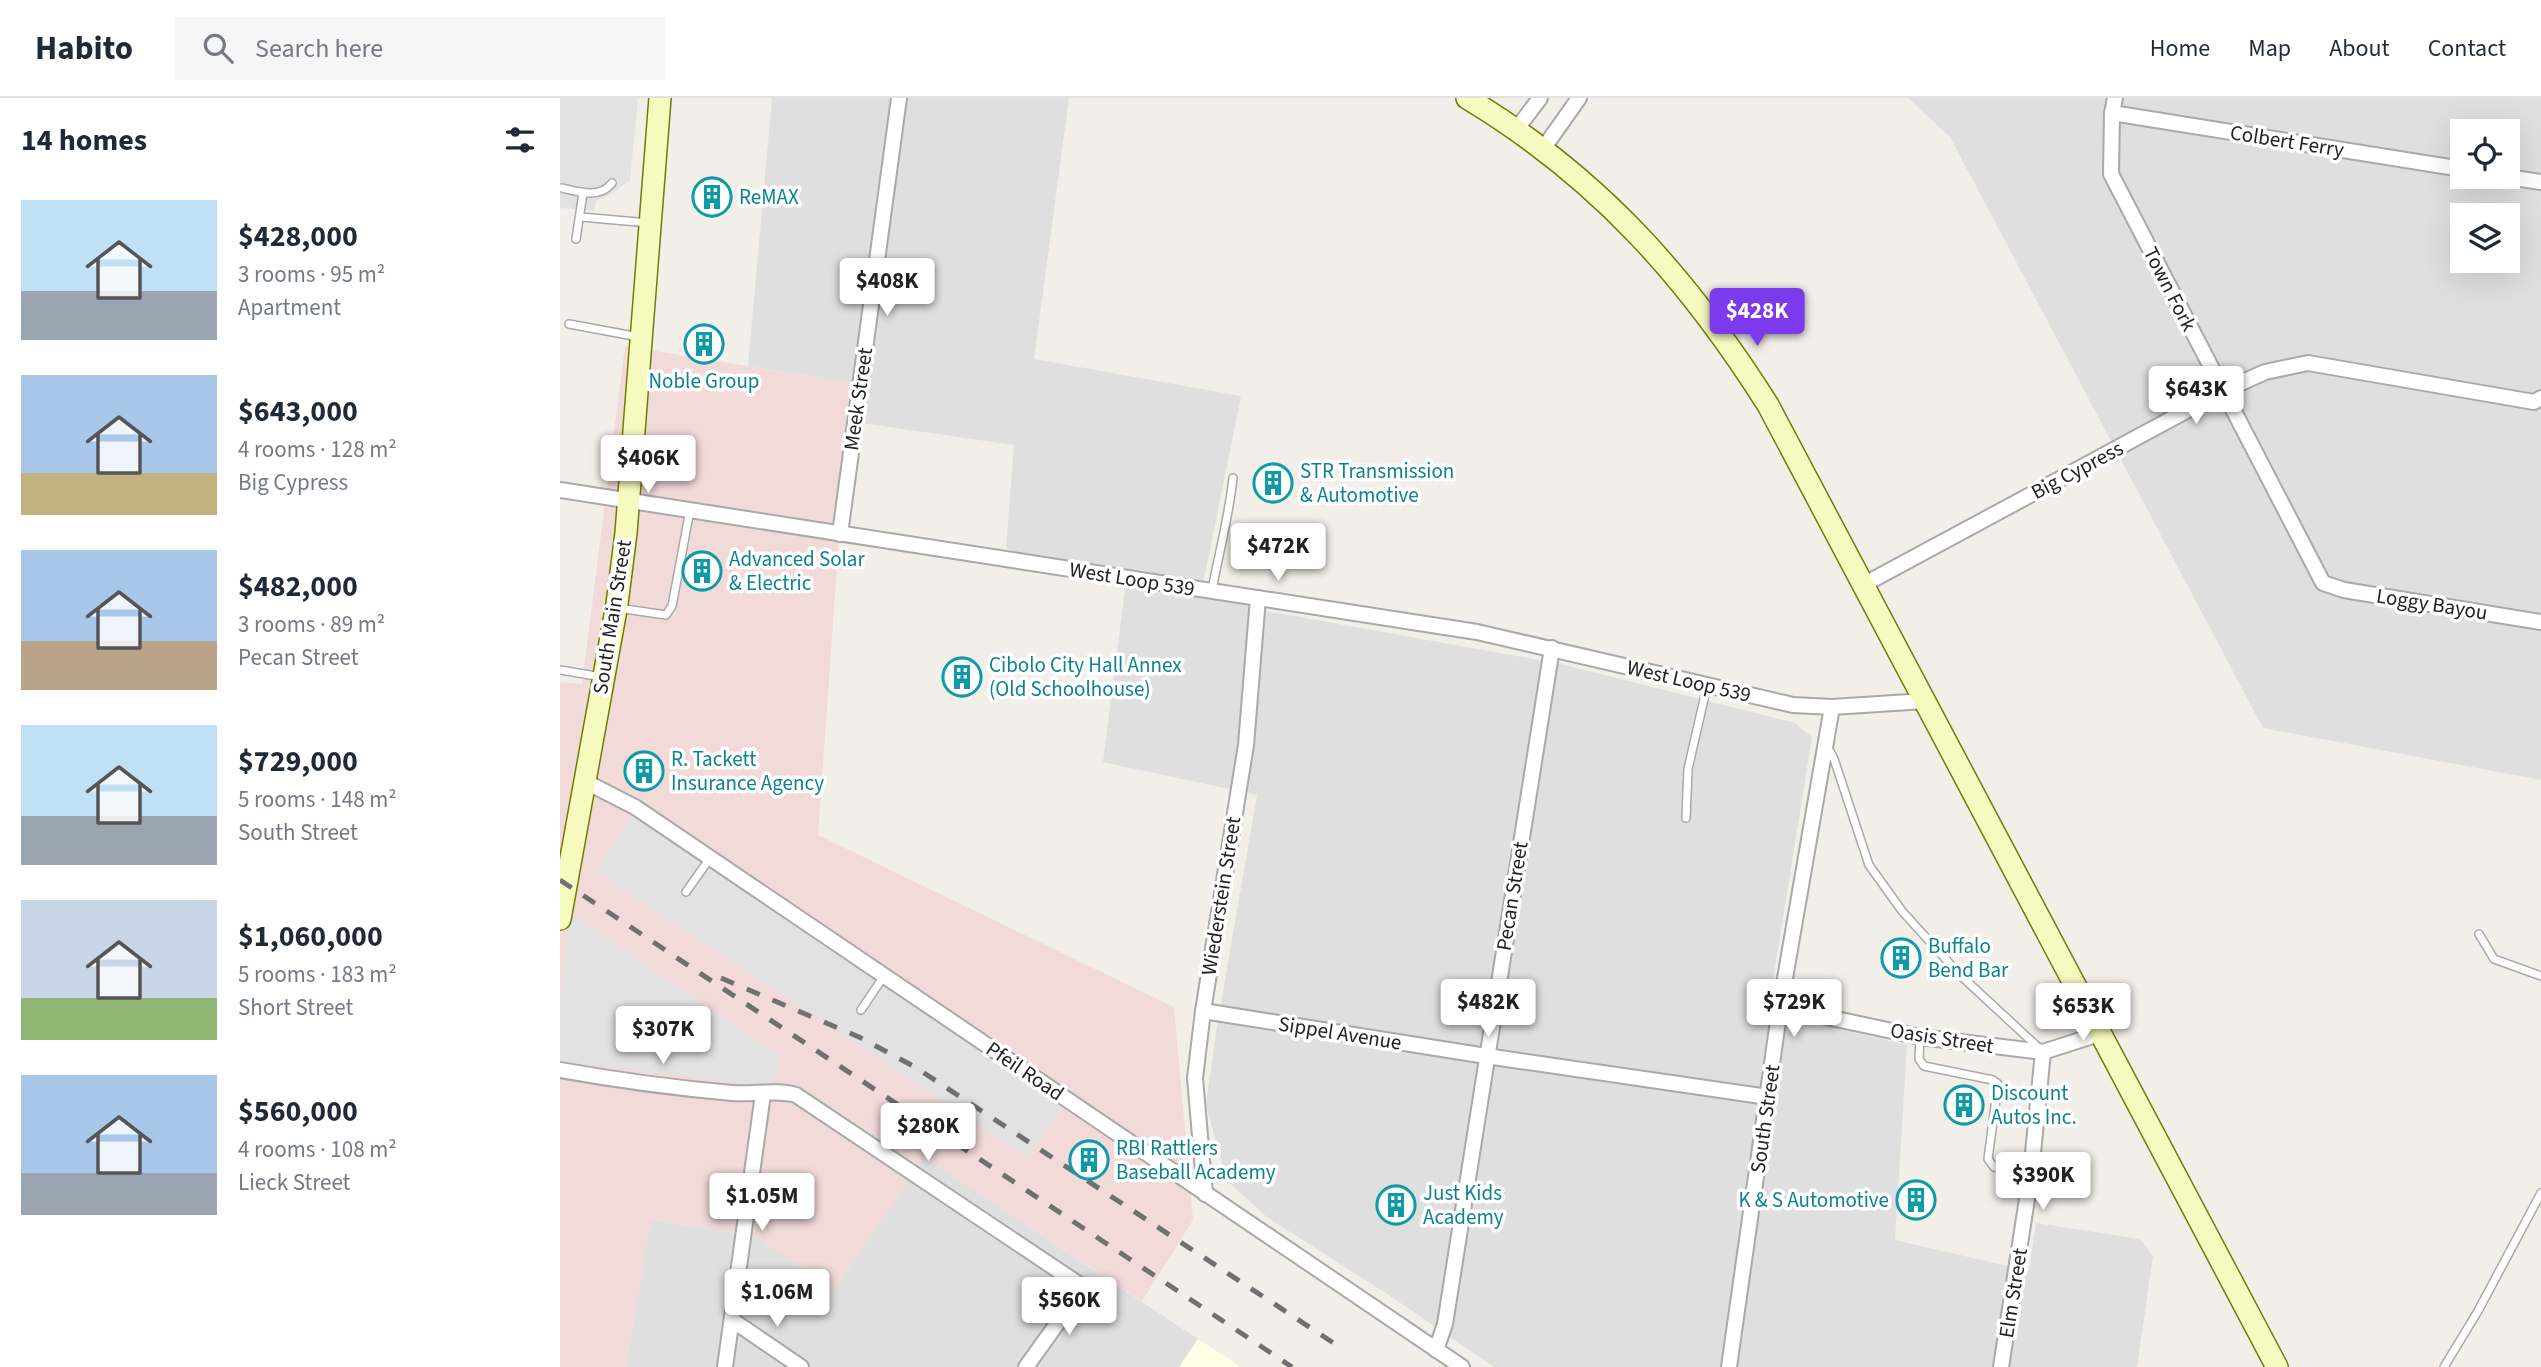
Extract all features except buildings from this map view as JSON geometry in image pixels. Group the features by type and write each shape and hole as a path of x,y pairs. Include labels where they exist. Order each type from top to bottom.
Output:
{"main road":[{"name":"South Main Street","path":"560,919 616,608 625,533 660,98"},
{"path":"1467,98 1543,149 1644,238 1695,298 1737,356 1768,405 2277,1367"}],"street":[{"name":"Meek Street","path":"840,534 899,98"},
{"path":"1516,130 1540,98"},
{"path":"1543,149 1579,98"},
{"name":"Town Fork","path":"2115,98 2112,113 2111,174 2323,583"},
{"name":"Colbert Ferry","path":"2112,113 2450,167"},
{"path":"2520,179 2541,183"},
{"name":"Big Cypress","path":"1863,585 2223,391 2264,372 2308,363 2534,402 2541,398"},
{"name":"West Loop 539","path":"560,490 1477,632 1793,705 1832,707 1925,701"},
{"name":"Loggy Bayou","path":"2323,583 2344,590 2541,622"},
{"name":"Wiederstein Street","path":"1205,1194 1195,1078 1246,745 1258,598"},
{"name":"Pecan Street","path":"1436,1350 1445,1324 1552,648"},
{"name":"South Street","path":"1729,1367 1780,1007 1832,707"},
{"name":"Pfeil Road","path":"584,781 635,807 1462,1367"},
{"name":"Oasis Street","path":"1780,1007 1920,1037 2043,1052 2102,1034"},
{"name":"Sippel Avenue","path":"1203,1012 1768,1097"},
{"name":"Elm Street","path":"2001,1367 2031,1173 2043,1052"},
{"path":"560,1070 729,1093 763,1094 783,1091 796,1095 1080,1285 1064,1314 1026,1367"},
{"path":"725,1367 763,1094"},
{"path":"732,1320 801,1367"}],"lane":[{"path":"562,188 583,193 600,192 612,183"},
{"path":"576,239 583,193"},
{"path":"581,216 649,223"},
{"path":"569,324 640,337"},
{"path":"1212,591 1230,510 1233,478"},
{"path":"616,608 666,615 672,606 690,510"},
{"path":"560,670 603,677"},
{"path":"1686,818 1688,769 1707,685"},
{"path":"1825,743 1834,759 1868,865 1902,911 1960,975 2043,1052"},
{"path":"686,892 710,858"},
{"path":"2479,934 2494,959 2541,976"},
{"path":"861,1010 884,976"},
{"path":"1920,1037 1919,1059 1924,1066 1997,1083 1988,1159 1994,1167 2031,1173"},
{"path":"2444,1367 2478,1311 2541,1194"}],"shaded area":[{"path":"560,98 638,98 630,180 610,195 596,201 594,211 560,208"},
{"path":"772,98 1069,98 1034,359 1241,396 1201,594 1272,612 1561,664 1795,723 1812,737 1768,1012 1907,1045 1895,1240 2029,1271 2036,1223 2140,1239 2153,1256 2137,1367 1494,1367 1389,1295 1268,1218 1226,1180 1206,1104 1257,795 1103,762 1125,589 1006,548 1014,445 847,421 850,383 748,366"},
{"path":"1908,98 2541,98 2541,780 2263,728 1950,137"},
{"path":"625,346 850,383 818,835 1174,1007 1193,1220 1142,1301 924,1157 834,1291 759,1238 651,1219 626,1367 560,1367 560,682 582,684"},
{"path":"635,807 1069,1101 1026,1157 597,872"},
{"path":"571,914 780,1056 773,1087 560,1061 560,996"},
{"path":"923,1156 1198,1339 1179,1367 626,1367 650,1219 759,1238 834,1291"},
{"path":"1198,1339 1241,1367 1179,1367"}],"railway":[{"path":"560,880 1292,1367"},
{"path":"721,978 859,1037 915,1067 1335,1344"}],"place":[{"name":"ReMAX","path":"712,197"},
{"name":"Noble Group","path":"704,344"},
{"name":"STR Transmission & Automotive","path":"1273,483"},
{"name":"Advanced Solar & Electric","path":"702,571"},
{"name":"Cibolo City Hall Annex (Old Schoolhouse)","path":"962,677"},
{"name":"R. Tackett Insurance Agency","path":"644,771"},
{"name":"Buffalo Bend Bar","path":"1901,958"},
{"name":"Discount Autos Inc.","path":"1964,1105"},
{"name":"RBI Rattlers Baseball Academy","path":"1089,1160"},
{"name":"K & S Automotive","path":"1916,1200"},
{"name":"Just Kids Academy","path":"1396,1205"}]}
